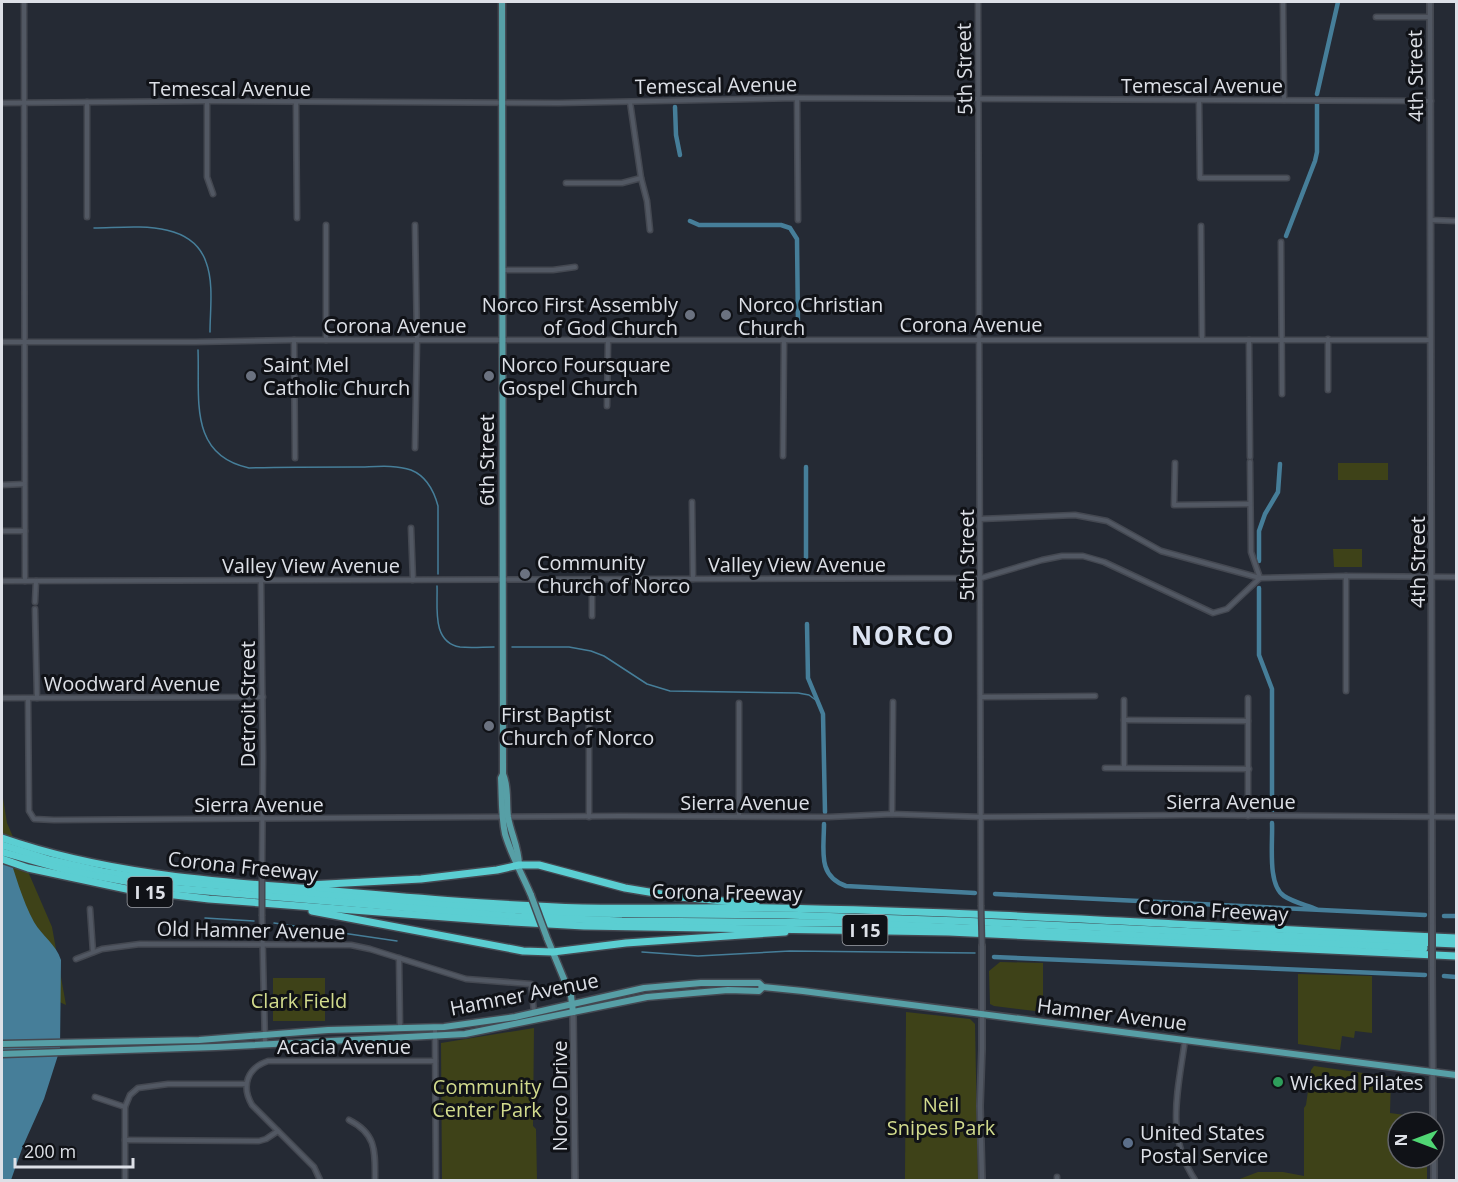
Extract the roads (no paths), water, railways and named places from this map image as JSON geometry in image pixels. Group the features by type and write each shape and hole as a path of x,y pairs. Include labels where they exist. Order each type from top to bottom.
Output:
{"highway":[{"name":"Corona Freeway","path":"2,838 28,857 131,890 274,904 485,921 584,926 949,932 1456,956"},
{"path":"2,845 70,872 158,887 520,917 622,921 849,923 1456,944"},
{"path":"2,852 28,857"},
{"name":"Corona Freeway","path":"2,859 28,857 73,859 135,871 211,881 498,903 574,907 778,908 950,914 1456,938"},
{"path":"275,886 421,879 497,870 519,865 539,866 625,888 679,897 778,908"},
{"path":"274,904 523,951 553,952 768,933 849,930"},
{"path":"1211,936 1250,929"},
{"path":"1211,936 1456,949"},
{"name":"I 15","path":"1211,936 1249,946"}],"main road":[{"name":"6th Street","path":"502,2 503,774 501,777 505,818 519,852 519,865 572,1003 573,1012"},
{"name":"Hamner Avenue","path":"2,1044 199,1040 328,1030 473,1024 644,988 727,982 759,983 763,987 1456,1075"},
{"name":"Hamner Avenue","path":"2,1054 473,1033 627,1000 710,991 759,991 763,987"},
{"path":"627,1000 628,996 643,993 644,988"},
{"name":"Norco Drive","path":"573,1012 574,1180"}],"street":[{"path":"24,2 25,581"},
{"name":"5th Street","path":"978,2 982,1180"},
{"path":"1284,2 1284,100"},
{"name":"4th Street","path":"1430,2 1433,1110"},
{"path":"1376,17 1430,16"},
{"path":"797,98 798,220"},
{"name":"Temescal Avenue","path":"2,103 630,102 797,98 1431,101"},
{"path":"1199,100 1200,178 1287,178"},
{"path":"207,101 207,177 213,194"},
{"path":"87,102 87,217"},
{"path":"630,102 640,178 647,201 650,230"},
{"path":"297,103 297,218"},
{"path":"566,183 622,183 640,178"},
{"path":"1431,220 1456,221"},
{"path":"326,225 326,340"},
{"path":"415,225 416,448"},
{"path":"1201,226 1202,339"},
{"path":"1281,242 1282,393"},
{"path":"502,270 553,270 575,267"},
{"path":"294,339 295,458"},
{"name":"Corona Avenue","path":"2,342 294,339 1430,340"},
{"path":"1249,339 1251,552 1260,578"},
{"path":"1328,339 1328,390"},
{"path":"607,406 608,340"},
{"path":"783,456 784,340"},
{"path":"1175,463 1174,505 1250,504"},
{"path":"2,485 24,484"},
{"path":"692,502 693,579"},
{"path":"980,519 1075,515 1107,521 1161,551 1260,578 1456,577"},
{"path":"411,528 412,580"},
{"path":"2,531 25,531"},
{"name":"Valley View Avenue","path":"2,581 981,578 1042,560 1062,556 1083,556 1104,562 1213,613 1227,609 1260,578"},
{"path":"1346,576 1346,691"},
{"path":"592,579 592,615"},
{"name":"Detroit Street","path":"261,580 262,944 265,1044"},
{"path":"35,602 36,581"},
{"path":"35,609 37,698"},
{"path":"981,697 1095,696"},
{"name":"Woodward Avenue","path":"2,698 263,697"},
{"path":"1248,698 1248,816"},
{"name":"Sierra Avenue","path":"28,699 29,811 34,819 830,817 892,814 982,817 1456,817"},
{"path":"1124,700 1124,767"},
{"path":"892,814 893,702"},
{"path":"739,703 739,816"},
{"path":"589,718 589,817"},
{"path":"1124,720 1248,721"},
{"path":"1105,768 1249,769"},
{"path":"90,909 93,952"},
{"name":"Old Hamner Avenue","path":"76,958 120,945 141,944 351,945 466,979 531,984 534,1012"},
{"path":"399,958 400,1028"},
{"path":"435,1027 436,1180"},
{"path":"1185,1040 1175,1128 1185,1164 1195,1180"},
{"name":"Acacia Avenue","path":"246,1084 251,1072 259,1064 268,1061 435,1061"},
{"path":"125,1180 125,1107 130,1095 138,1088 144,1085 246,1084 246,1095 252,1106 314,1167 320,1180"},
{"path":"95,1097 125,1107"},
{"path":"349,1120 362,1126 370,1137 374,1148 375,1180"},
{"path":"125,1140 259,1141 278,1131"}],"water":[{"path":"2,842 30,914 37,927 56,949 61,960 60,1049 44,1099 11,1180 2,1180"}],"waterway":[{"path":"1317,94 1338,2"},
{"path":"1286,236 1315,161 1317,104"},
{"path":"675,107 676,135 680,155"},
{"path":"690,221 699,225 781,225 790,228 797,239 798,325"},
{"path":"94,228 158,228 187,238 198,248 208,270 211,297 210,332"},
{"path":"198,350 201,422 207,438 216,451 229,461 249,468 391,466 411,470 429,485 438,506 438,574"},
{"path":"1259,561 1259,531 1265,514 1278,492 1280,464"},
{"path":"806,467 806,571"},
{"path":"437,586 438,622 444,638 460,647 494,647"},
{"path":"1259,588 1259,655 1272,689 1272,811"},
{"path":"807,624 808,678 823,714 825,812"},
{"path":"512,647 569,647 591,651 604,656 647,684 670,691 798,693 809,695 817,701"},
{"path":"1272,823 1275,883 1284,896 1316,909"},
{"path":"824,824 824,861 830,876 837,882 846,886 975,893"},
{"path":"995,894 1425,915"},
{"path":"1444,916 1456,916"},
{"path":"205,918 254,921"},
{"path":"274,923 397,941"},
{"path":"642,952 698,956 790,951 975,953"},
{"path":"994,957 1425,975"},
{"path":"1444,976 1456,977"}],"place":[{"name":"Norco First Assembly of God Church","path":"690,315"},
{"name":"Norco Christian Church","path":"726,315"},
{"name":"Saint Mel Catholic Church","path":"251,376"},
{"name":"Norco Foursquare Gospel Church","path":"489,376"},
{"name":"Community Church of Norco","path":"525,574"},
{"name":"First Baptist Church of Norco","path":"489,726"},
{"name":"Wicked Pilates","path":"1278,1082"},
{"name":"United States Postal Service","path":"1128,1143"}],"district":[{"name":"NORCO","path":"903,635"}],"park label":[{"name":"Clark Field","path":"299,1000"},
{"name":"Community Center Park","path":"487,1098"},
{"name":"Neil Snipes Park","path":"941,1116"}]}
